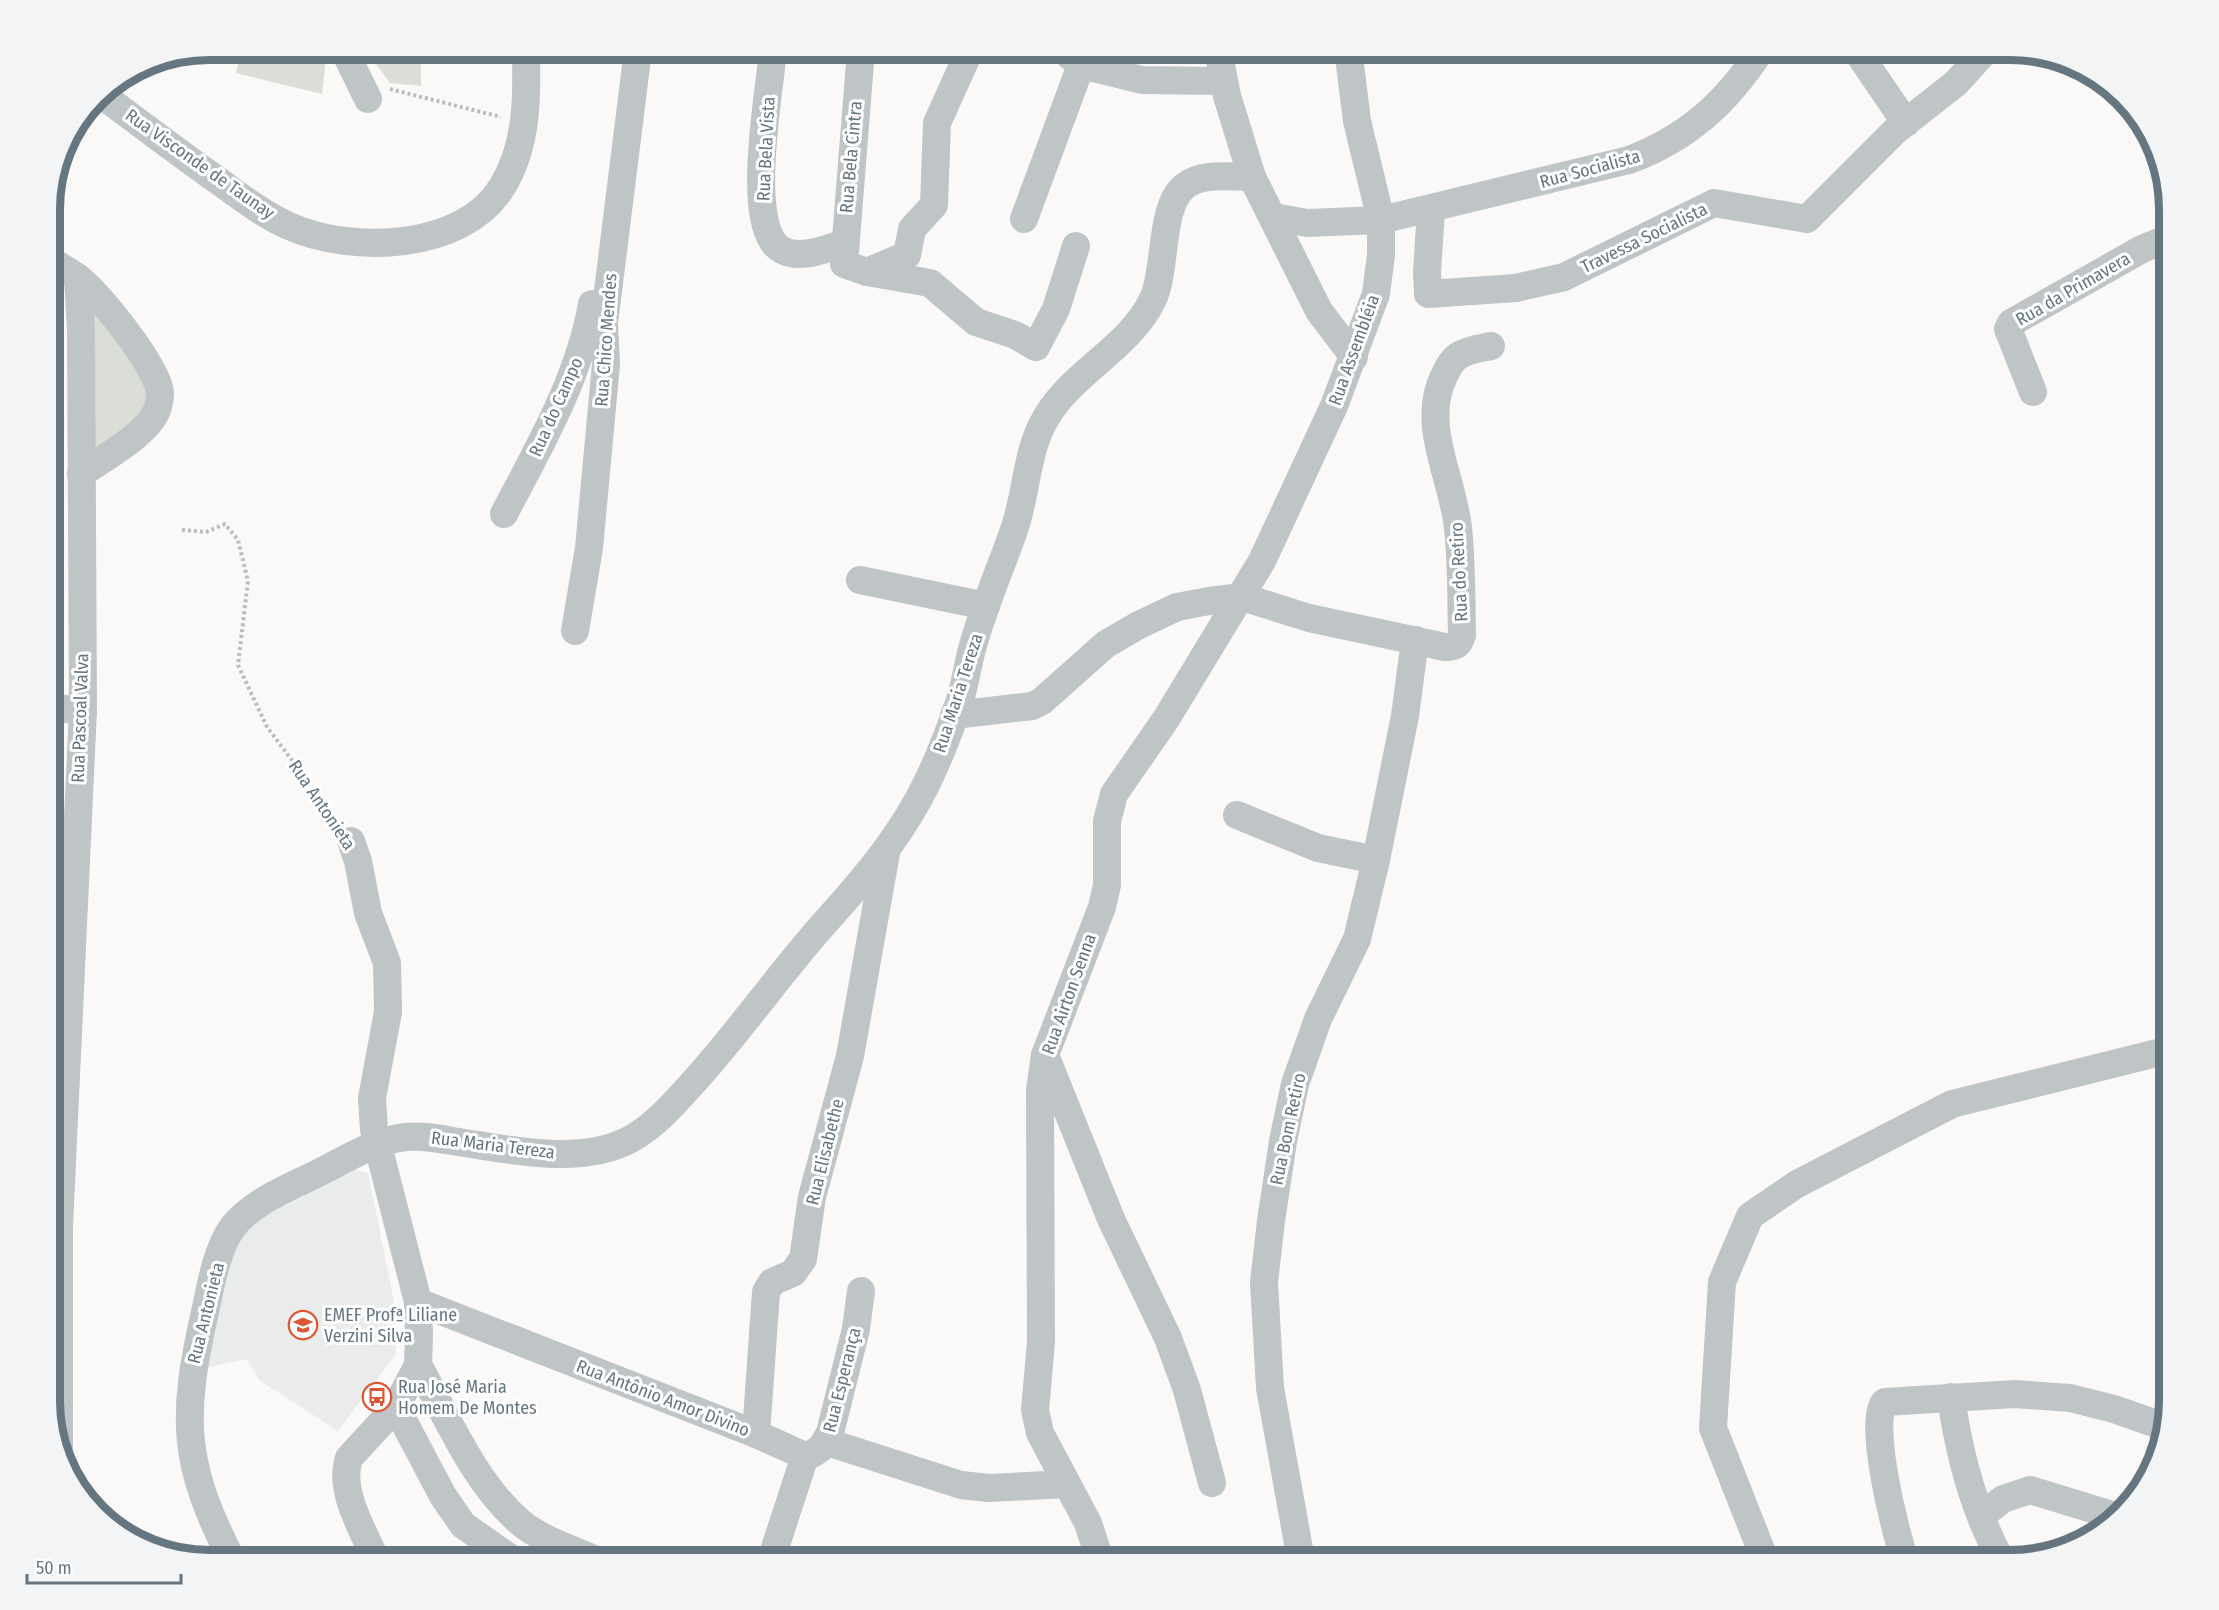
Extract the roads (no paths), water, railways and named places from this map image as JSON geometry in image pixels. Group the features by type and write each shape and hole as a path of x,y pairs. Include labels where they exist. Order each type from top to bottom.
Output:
{"street":[{"path":"352,60 378,93"},
{"name":"Rua Visconde de Taunay","path":"109,99 266,214 290,227 324,237 362,243 424,238 448,231 483,208 502,187 516,154 526,120 526,60"},
{"name":"Rua Chico Mendes","path":"575,631 589,548 606,364 604,323 637,60"},
{"name":"Rua Bela Vista","path":"772,60 760,180 765,225 774,244 786,252 852,260 907,255 912,228 934,205 937,123 965,60"},
{"name":"Rua Bela Cintra","path":"852,260 861,60"},
{"path":"1024,219 1071,60"},
{"path":"1081,60 1142,80 1224,81"},
{"path":"1220,60 1252,177 1319,311 1354,357"},
{"name":"Rua Assembléia","path":"1242,597 1266,551 1354,357 1376,294 1381,255 1381,220 1357,120 1350,60"},
{"name":"Rua Socialista","path":"1273,217 1308,223 1381,220 1629,160 1661,148 1703,119 1730,91 1753,60"},
{"path":"1863,60 1906,123"},
{"name":"Travessa Socialista","path":"1431,209 1428,294 1516,288 1564,277 1714,203 1807,219 1906,123 1956,83 1977,60"},
{"name":"Rua Maria Tereza","path":"377,1144 395,1139 429,1137 502,1149 568,1154 598,1150 629,1141 656,1122 730,1042 794,959 886,853 932,772 954,715 986,606 1017,523 1040,429 1059,400 1133,328 1153,298 1171,207 1179,191 1197,180 1252,177"},
{"name":"Rua do Campo","path":"504,514 552,419 586,340 599,262 615,228"},
{"name":"Rua da Primavera","path":"2033,392 2008,329 2011,323 2142,249 2159,242"},
{"path":"852,260 930,283 976,322 1015,335 1036,347 1056,309 1076,246"},
{"path":"60,266 78,278 114,316 143,357 160,391 157,409 152,420 139,433 81,474"},
{"name":"Rua Pascoal Valva","path":"60,1032 82,710 81,329 78,278"},
{"name":"Rua do Retiro","path":"1242,597 1309,618 1454,647 1459,643 1462,635 1459,529 1453,492 1434,425 1433,411 1438,389 1451,361 1463,353 1491,346"},
{"path":"860,580 986,606"},
{"path":"954,715 1032,706 1042,701 1106,644 1138,625 1177,607 1242,597"},
{"name":"Rua Airton Senna","path":"1097,1550 1088,1523 1040,1433 1035,1410 1041,1342 1043,1198 1039,1118 1045,1055 1102,908 1108,876 1107,821 1114,794 1166,719 1242,597"},
{"name":"Rua Bom Retiro","path":"1299,1550 1270,1388 1264,1326 1265,1272 1283,1141 1295,1084 1318,1019 1357,939 1376,860 1405,716 1416,640"},
{"path":"60,709 82,710"},
{"path":"1237,815 1318,848 1376,860"},
{"name":"Rua Antonieta","path":"351,841 358,861 368,913 387,963 388,1012 372,1098 377,1144 418,1302 418,1365 396,1407"},
{"name":"Rua Elisabethe","path":"756,1434 766,1292 771,1282 793,1273 803,1259 812,1197 850,1056 886,853"},
{"path":"1761,1550 1713,1428 1722,1282 1750,1216 1797,1184 1952,1104 2159,1052"},
{"path":"1045,1055 1111,1219 1168,1338 1187,1390 1212,1483"},
{"name":"Rua Antonieta","path":"227,1550 210,1517 196,1477 190,1442 188,1408 192,1368 209,1291 224,1243 245,1214 263,1202 377,1144"},
{"name":"Rua Esperança","path":"816,1449 845,1377 861,1291"},
{"name":"Rua Antônio Amor Divino","path":"418,1302 756,1434 961,1485 988,1488 1067,1484"},
{"path":"418,1365 486,1484 522,1524 574,1550"},
{"path":"1902,1550 1891,1514 1881,1451 1880,1412 1882,1405 1891,1400 2015,1394 2070,1398 2114,1409 2157,1424"},
{"path":"1951,1397 1958,1446 1981,1516 1996,1550"},
{"path":"372,1550 351,1500 345,1480 346,1467 349,1458 396,1407 443,1496 463,1525 499,1550"},
{"path":"775,1550 816,1449"},
{"path":"1981,1516 2003,1499 2030,1490 2107,1514"}],"place":[{"name":"EMEF Profª Liliane Verzini Silva","path":"303,1325"},
{"name":"Rua José Maria Homem De Montes","path":"377,1397"}]}
